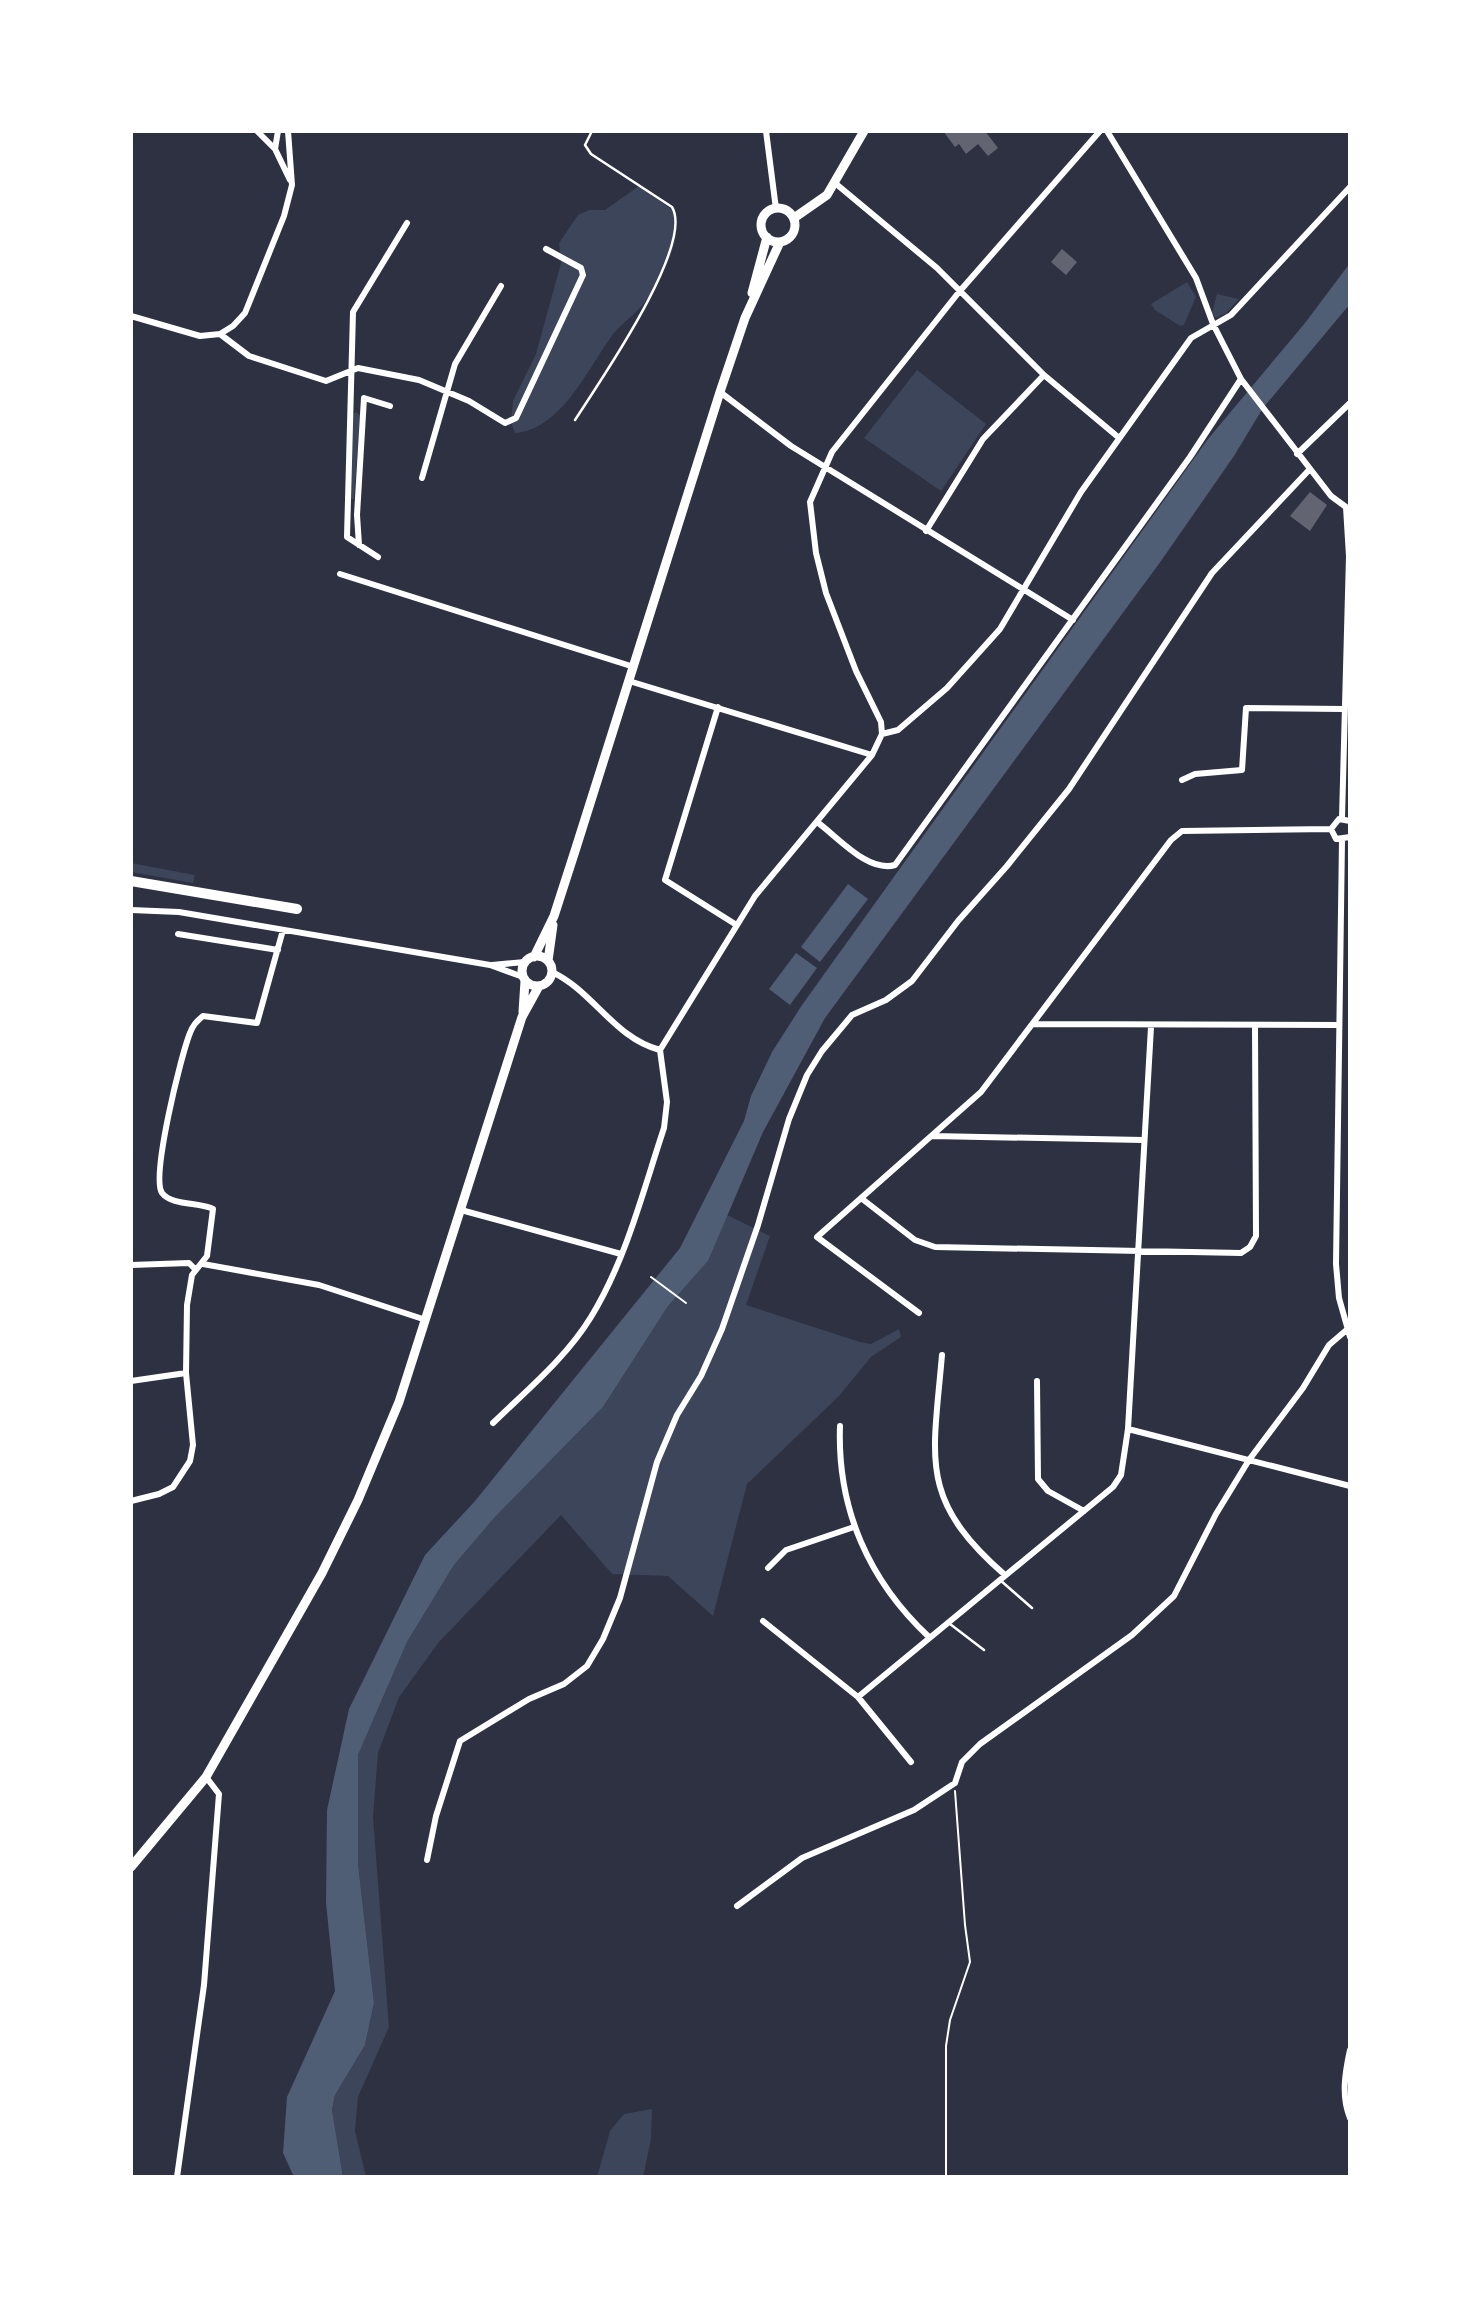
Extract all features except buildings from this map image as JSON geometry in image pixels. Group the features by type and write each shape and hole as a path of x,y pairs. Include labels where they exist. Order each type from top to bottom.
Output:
{"highway":[{"path":"131,881 298,909"}],"main road":[{"path":"794,218 820,204 864,131"},
{"path":"522,1017 525,962 534,957 554,916 634,667 745,318 766,237 762,220 776,209 786,210 794,218"},
{"path":"745,318 779,242 792,235 794,218"},
{"path":"766,237 779,242"},
{"path":"131,1867 206,1777 322,1573 358,1500 399,1402 522,1017 539,986 546,983 552,972 548,961 554,916"},
{"path":"534,957 548,961"},
{"path":"524,979 539,986"}],"street":[{"path":"257,131 275,149 292,185"},
{"path":"275,149 278,131"},
{"path":"131,316 200,336 220,334 233,326 245,313 284,216 292,185 288,131"},
{"path":"766,131 776,209"},
{"path":"493,1423 556,1362 590,1319 613,1277 664,1128 667,1102 660,1050 735,924 872,755 882,734 881,722 856,671 826,593 816,553 810,502 823,466 959,292 1100,131"},
{"path":"1107,131 1196,278 1213,324 1242,381 1331,496 1348,505 1342,818"},
{"path":"835,183 937,268 1044,374 1118,437"},
{"path":"882,734 898,730 970,667 1000,629 1081,492 1191,338 1231,315 1350,187"},
{"path":"378,557 347,537 353,312 407,223"},
{"path":"220,334 249,356 326,381 358,368 419,380 447,391 505,423 516,418 583,275 581,268 546,249"},
{"path":"422,478 455,364 501,286"},
{"path":"926,531 983,439 1044,374"},
{"path":"817,822 871,863 886,867 895,865 1191,457 1242,381"},
{"path":"720,391 791,446 1073,620"},
{"path":"359,545 358,503 363,398 390,405"},
{"path":"1297,454 1350,403"},
{"path":"349,406 363,407"},
{"path":"428,1860 436,1816 460,1741 529,1699 564,1684 587,1666 603,1639 620,1598 657,1462 677,1415 701,1376 722,1329 758,1225 789,1119 807,1075 822,1051 852,1015 886,1000 912,981 958,921 1007,866 1069,789 1212,573 1309,470"},
{"path":"347,502 358,503"},
{"path":"340,574 634,667"},
{"path":"629,681 872,755"},
{"path":"718,707 665,880 735,924"},
{"path":"1182,780 1195,774 1242,770 1246,708 1344,709"},
{"path":"1350,821 1342,818 1333,823 1331,829 1334,837 1342,840 1350,837"},
{"path":"919,1313 817,1237 981,1092 1171,840 1182,831 1331,829"},
{"path":"737,1906 802,1858 915,1810 955,1783 961,1762 980,1744 1132,1635 1174,1597 1216,1514 1249,1460 1303,1388 1329,1345 1349,1331 1336,1264 1342,840"},
{"path":"131,911 169,910 491,965 524,979"},
{"path":"204,1264 213,1209 171,1199 163,1193 159,1184 161,1156 179,1068 194,1024 203,1016 257,1023 283,930"},
{"path":"178,934 278,950"},
{"path":"491,965 525,962"},
{"path":"552,972 625,1034 642,1045 660,1050"},
{"path":"1033,1024 1151,1027 1338,1026"},
{"path":"858,1697 1113,1487 1121,1475 1128,1429 1151,1027"},
{"path":"861,1198 915,1240 935,1247 1241,1253 1250,1247 1256,1236 1255,1027"},
{"path":"932,1136 1143,1140"},
{"path":"461,1210 621,1254"},
{"path":"131,1265 189,1263 195,1269"},
{"path":"131,1501 159,1494 173,1487 190,1461 193,1445 186,1373 187,1305 195,1269 204,1264 319,1285 426,1320"},
{"path":"942,1355 934,1446 938,1487 948,1513 967,1540 1002,1577"},
{"path":"131,1381 186,1373"},
{"path":"1037,1381 1038,1479 1048,1491 1084,1511"},
{"path":"840,1426 841,1474 854,1527 869,1564 895,1603 929,1637"},
{"path":"1128,1429 1350,1486"},
{"path":"768,1568 786,1550 854,1527"},
{"path":"763,1621 858,1697 911,1762"},
{"path":"177,2177 204,1985 219,1794 206,1777"},
{"path":"1350,2050 1344,2085 1344,2104 1350,2119"}],"lane":[{"path":"575,420 631,336 644,303 672,252 677,218 672,207 591,154 585,145 592,131"},
{"path":"1002,1577 1032,1608"},
{"path":"948,1622 984,1650"}],"path":[{"path":"651,1278 686,1303"},
{"path":"946,2177 946,2046 950,2020 970,1962 955,1783"}],"shaded area":[{"path":"639,186 675,212 676,235 658,283 638,310 614,333 561,409 532,429 515,433 511,422 513,401 536,354 561,263 559,243 578,215 589,210 605,210"},
{"path":"1350,263 1350,304 1263,408 1234,456 1161,561 825,1018 763,1132 708,1261 668,1306 603,1407 495,1517 454,1565 407,1642 358,1755 358,1864 374,2003 365,2045 335,2095 332,2110 343,2177 294,2177 283,2153 287,2097 335,1991 326,1903 327,1810 349,1709 425,1555 475,1501 680,1248 744,1121 751,1096 772,1052 802,1005 1208,439 1305,323"},
{"path":"1187,282 1196,297 1184,325 1180,326 1155,310 1151,304"},
{"path":"1217,294 1239,299 1226,313 1216,318 1212,313"},
{"path":"917,370 986,424 941,491 864,438"},
{"path":"356,412 360,415 354,499 349,499 353,414"},
{"path":"131,863 195,875 193,883 131,872"},
{"path":"848,884 868,899 820,962 801,947"},
{"path":"796,953 817,968 790,1005 769,989"},
{"path":"727,1215 770,1236 746,1305 860,1342 871,1344 899,1329 901,1337 871,1357 839,1396 747,1484 713,1616 668,1576 612,1574 561,1515 439,1642 399,1697 378,1753 373,1817 389,2027 358,2097 355,2131 366,2177 343,2177 332,2110 335,2095 365,2045 374,2003 358,1864 358,1755 407,1642 454,1565 495,1517 603,1407 668,1306 708,1261"},
{"path":"652,2109 651,2139 643,2177 597,2177 610,2131 624,2114"}]}
